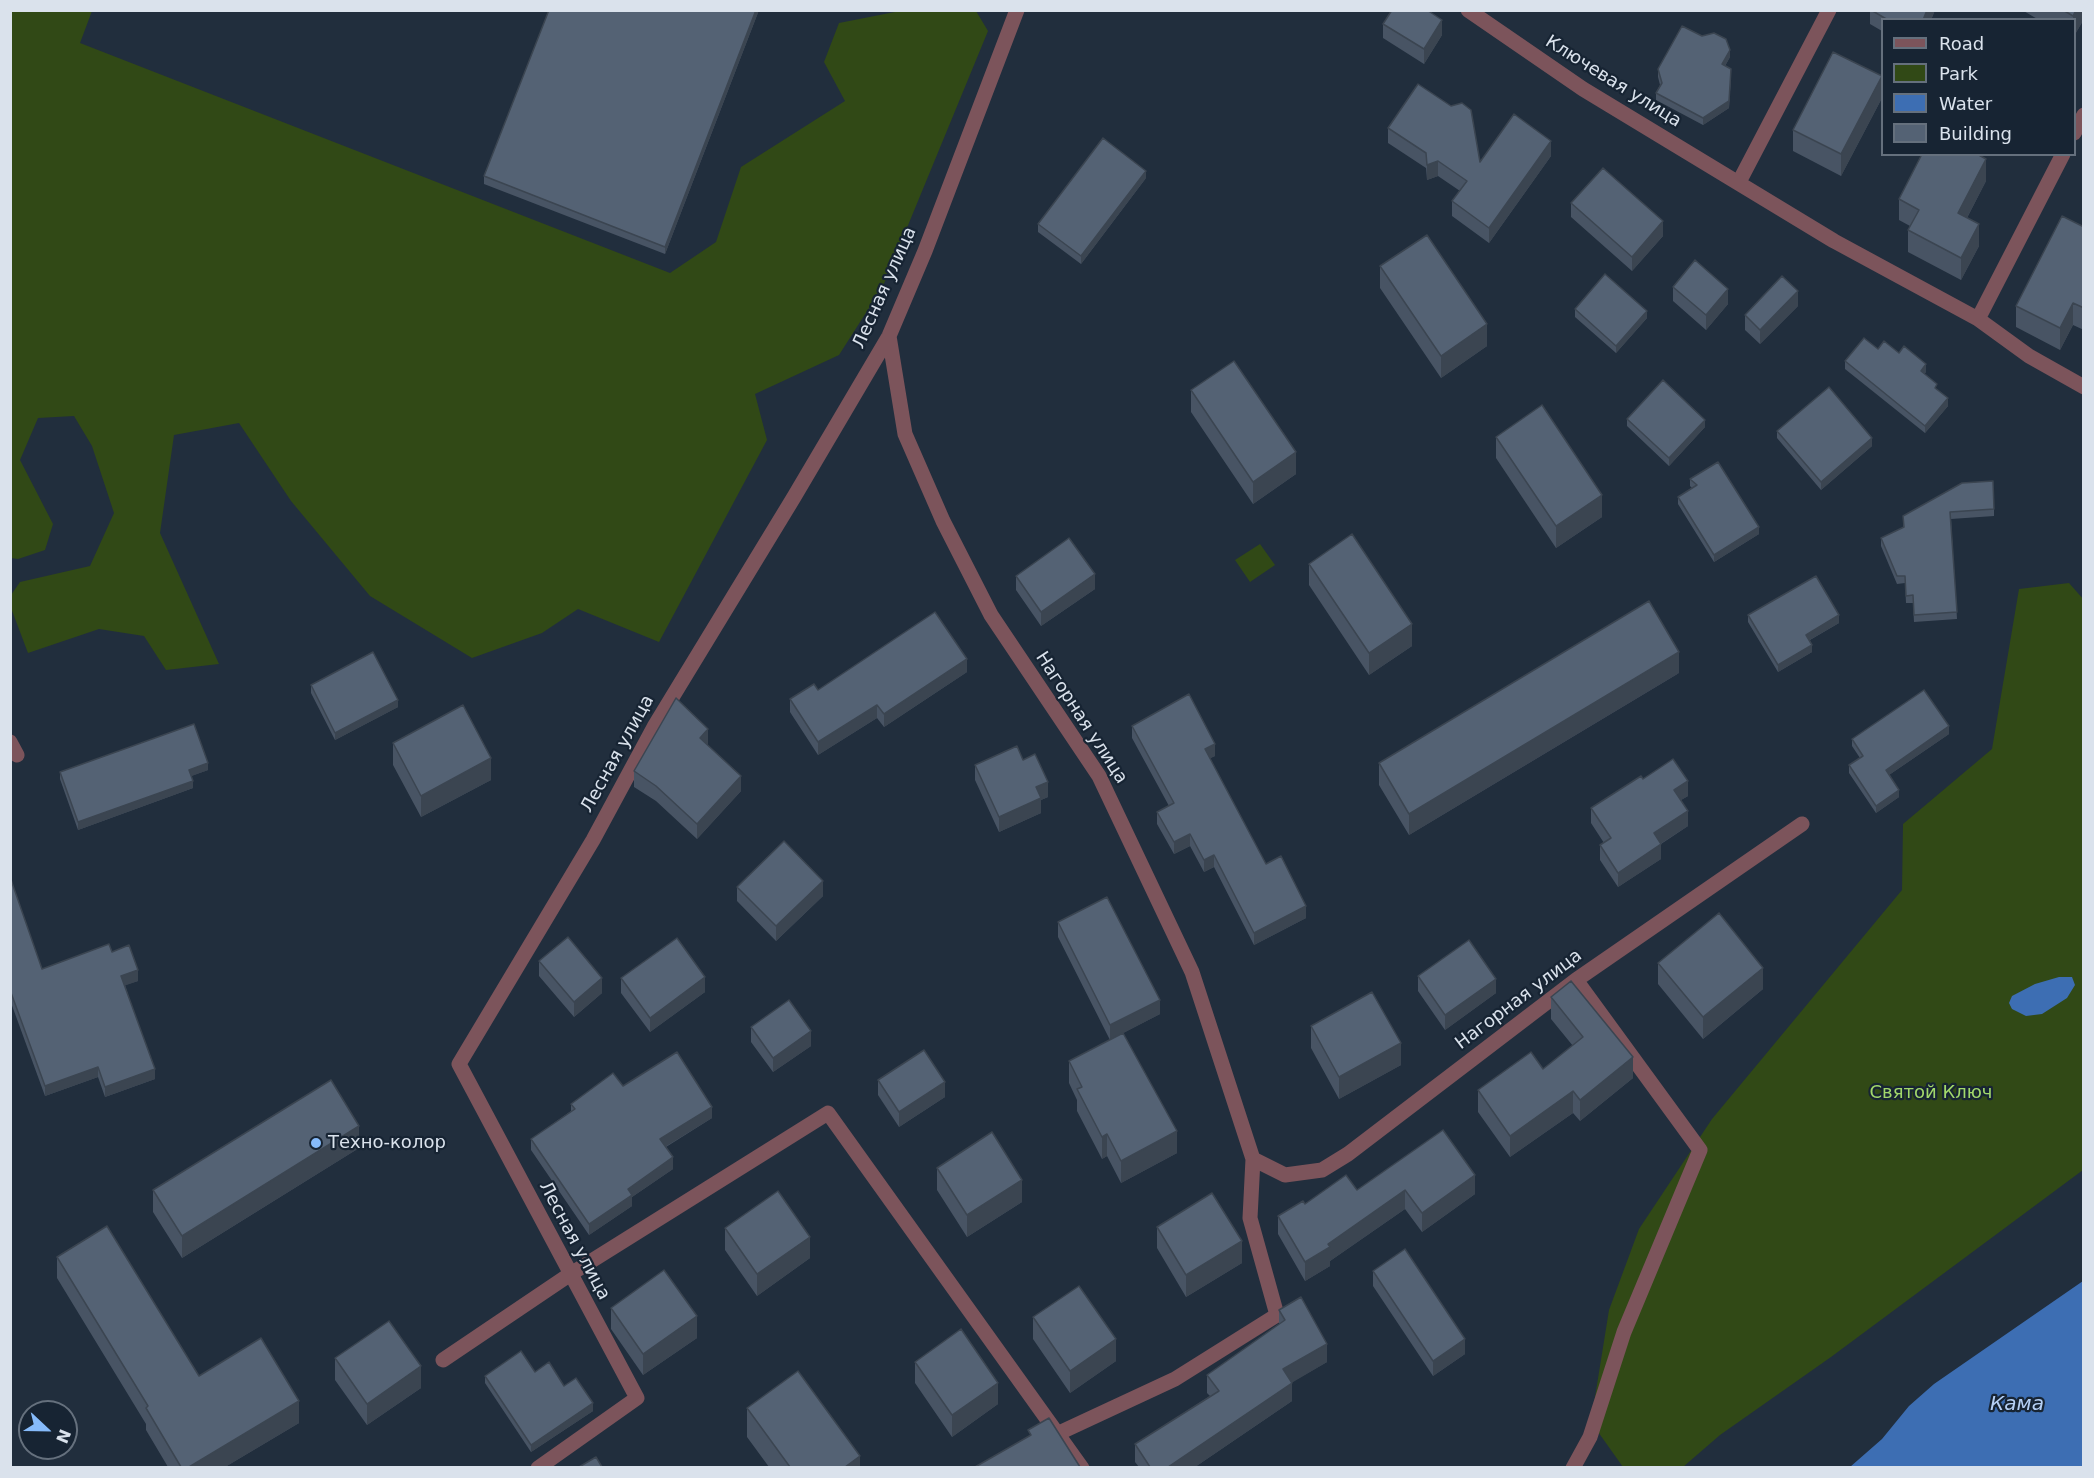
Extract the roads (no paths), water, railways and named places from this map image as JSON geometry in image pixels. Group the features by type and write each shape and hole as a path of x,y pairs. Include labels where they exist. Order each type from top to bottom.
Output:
{"street":[{"name":"Лесная улица","path":"538,1467 637,1398 569,1275 459,1064 592,840 654,727 788,507 888,336 924,251 1017,10"},
{"name":"Ключевая улица","path":"1468,10 1583,89 1834,241 1978,319 2029,356 2084,387"},
{"path":"1740,182 1829,10"},
{"path":"2076,130 2084,116"},
{"path":"1978,319 2062,156"},
{"name":"Нагорная улица","path":"888,336 904,434 938,511 991,615 1099,776 1192,972 1253,1159 1250,1218 1277,1315 1175,1379 1059,1433"},
{"name":"Нагорная улица","path":"1253,1159 1285,1175 1322,1170 1348,1154 1576,980 1802,824"},
{"path":"1573,1467 1590,1437 1624,1332 1700,1150 1576,980"},
{"path":"443,1360 569,1275 828,1113 957,1296 1082,1467"}],"water":[{"path":"2059,977 2072,977 2075,985 2067,998 2042,1014 2026,1016 2012,1009 2009,1003 2012,996 2035,984"},
{"name":"Кама","path":"2083,1281 2083,1467 1850,1467 1882,1439 1909,1406 1934,1384"}],"place":[{"name":"Техно-колор","path":"316,1143"}],"park label":[{"name":"Святой Ключ","path":"1931,1093"}]}
